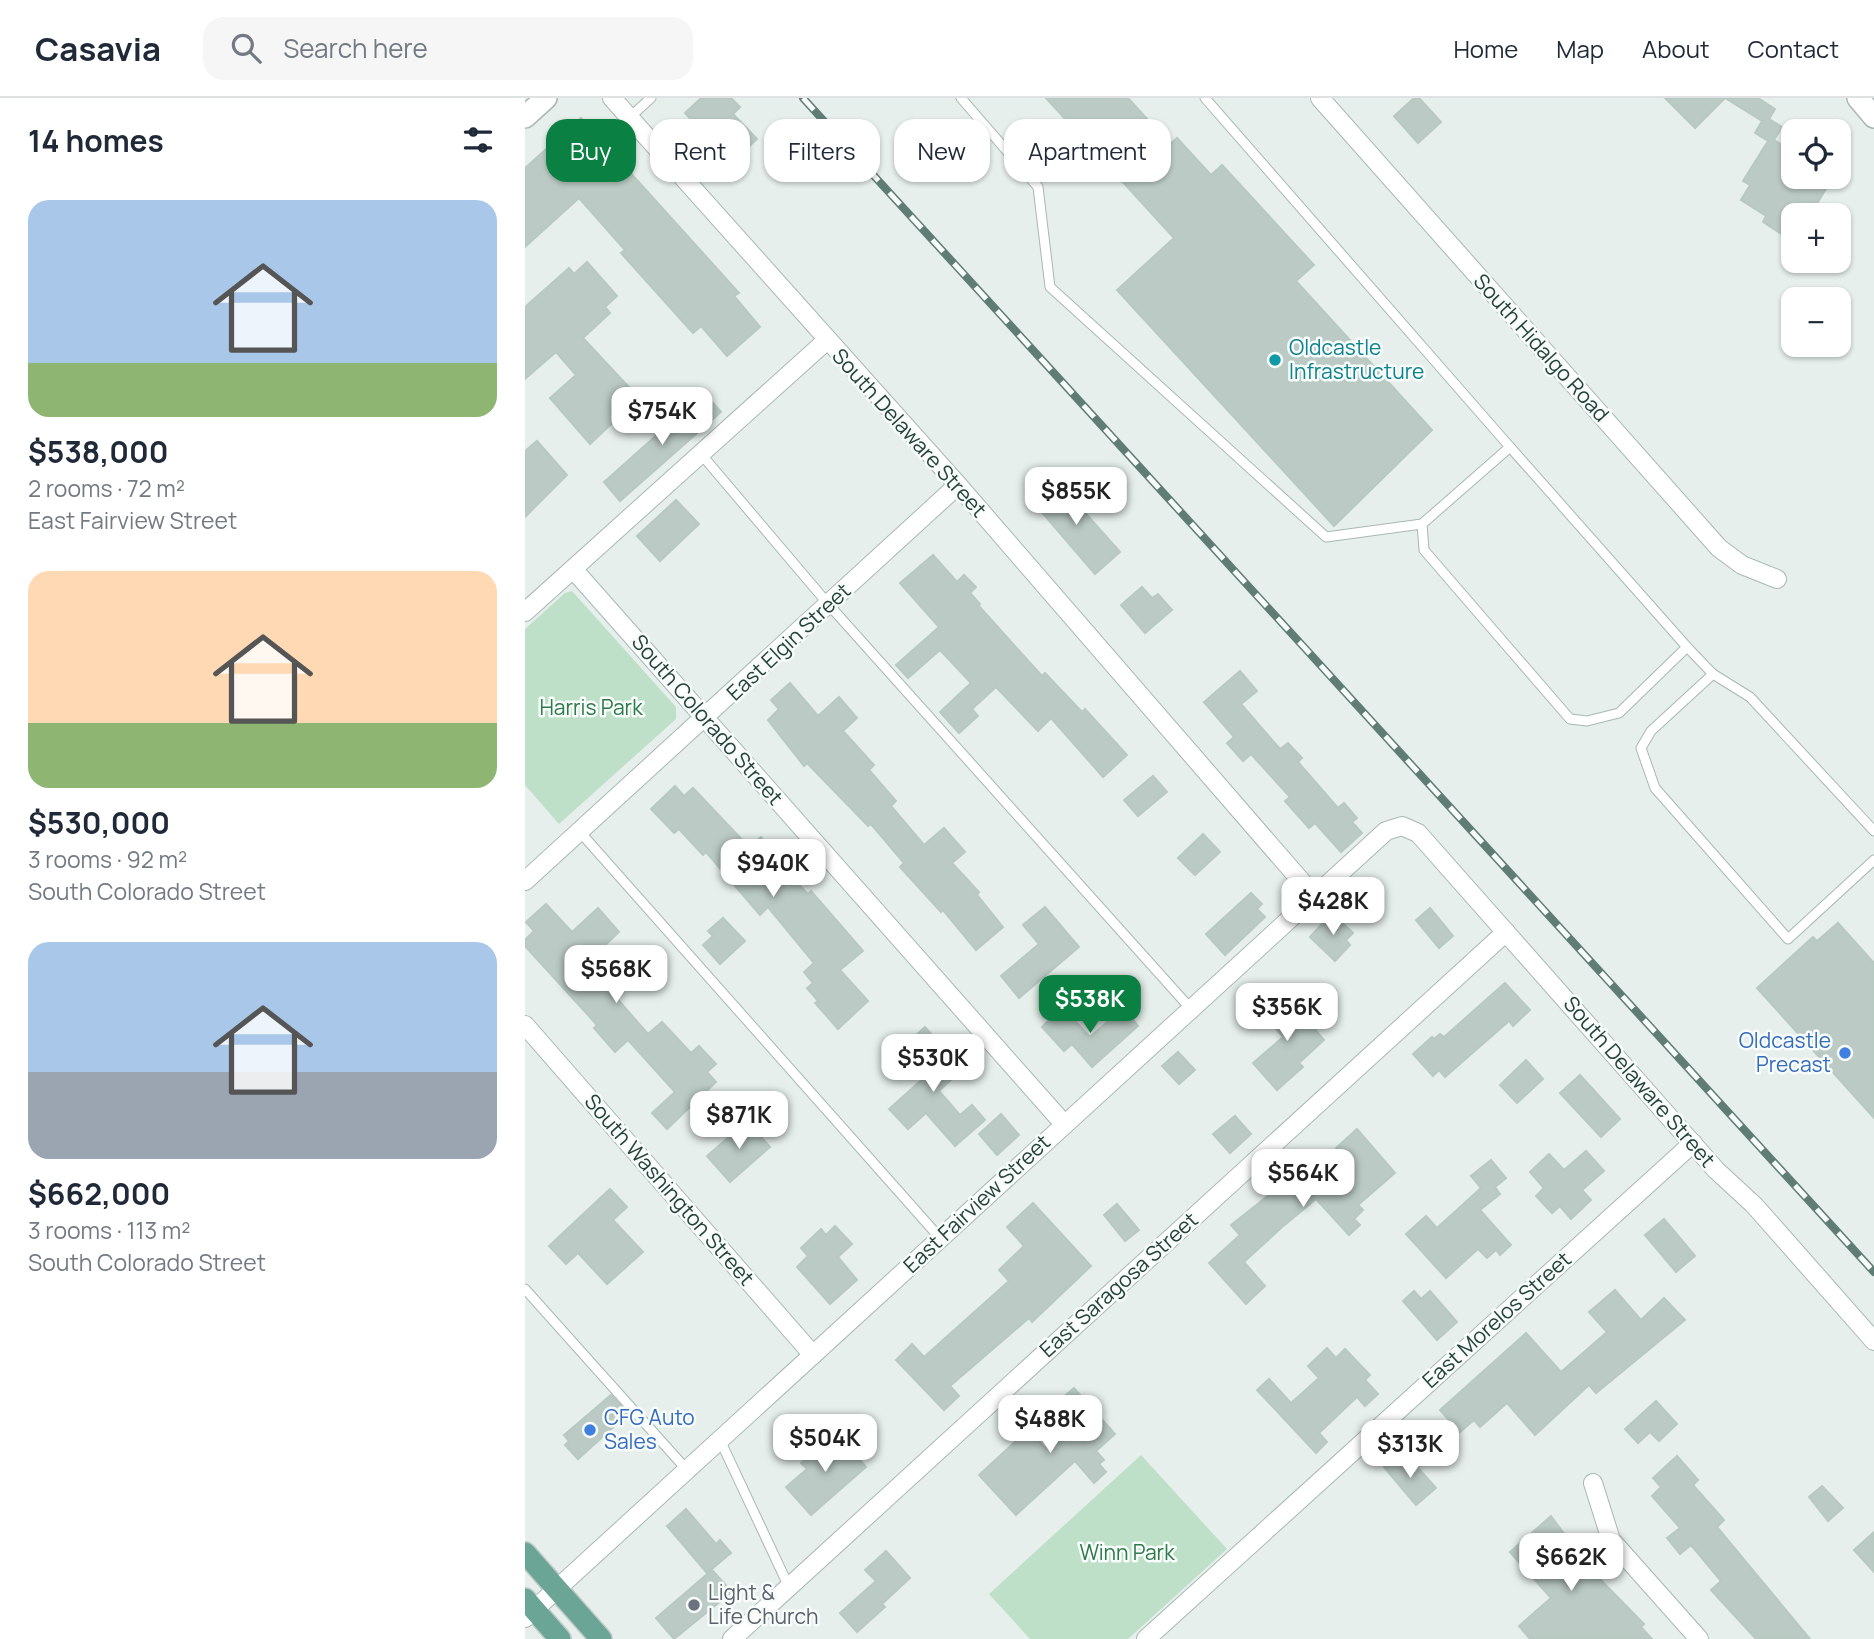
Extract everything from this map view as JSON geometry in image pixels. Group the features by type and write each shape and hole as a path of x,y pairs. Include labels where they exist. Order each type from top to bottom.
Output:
{"main road":[{"path":"525,1553 601,1639"},
{"path":"528,1609 560,1639"}],"street":[{"path":"525,117 546,98"},
{"name":"South Delaware Street","path":"612,98 826,341 958,485 1315,897"},
{"name":"South Hidalgo Road","path":"1320,98 1719,548 1742,565 1777,579"},
{"path":"1858,98 1874,117"},
{"path":"525,612 826,341"},
{"name":"East Elgin Street","path":"525,881 958,485"},
{"name":"South Colorado Street","path":"573,569 1063,1124"},
{"name":"South Delaware Street","path":"1402,826 1418,833 1874,1342"},
{"name":"East Fairview Street","path":"528,1609 557,1589 1063,1124 1387,831 1402,826"},
{"name":"East Saragosa Street","path":"732,1639 1506,932"},
{"name":"South Washington Street","path":"525,1025 813,1355"},
{"name":"East Morelos Street","path":"1146,1639 1693,1143"},
{"path":"1593,1483 1611,1540 1699,1639"}],"lane":[{"path":"629,118 651,98"},
{"path":"961,98 1038,187 1050,287 1326,537 1422,524 1510,447"},
{"path":"1205,98 1687,647 1713,674 1750,697 1874,831"},
{"path":"701,454 829,605 1191,1009"},
{"path":"1422,524 1425,550 1570,719 1587,721 1619,713 1687,647"},
{"path":"1713,674 1651,731 1641,748 1655,788 1788,939 1874,860"},
{"path":"580,832 940,1238"},
{"path":"525,1289 687,1471"},
{"path":"720,1440 789,1587"}],"green space":[{"name":"Harris Park","path":"572,591 676,707 676,719 559,824 525,785 525,629 565,593"},
{"name":"Winn Park","path":"1141,1455 1227,1549 1128,1639 1030,1639 989,1594"}],"building":[{"path":"701,98 731,98 740,107 733,114 738,119 691,119 685,113"},
{"name":"Oldcastle Infrastructure","path":"1046,98 1128,98 1147,119 1065,119"},
{"path":"1414,98 1419,98 1441,122 1418,143 1394,116"},
{"path":"1665,98 1725,98 1695,128"},
{"path":"1725,98 1758,98 1775,109 1769,119 1781,126 1774,140 1781,144 1781,189 1826,189 1817,203 1781,203 1781,234 1763,222 1766,216 1741,200 1750,185 1743,181 1768,141 1755,133 1762,121"},
{"path":"750,132 757,139 750,145"},
{"name":"Oldcastle Infrastructure","path":"1177,138 1211,175 1222,165 1314,265 1296,281 1432,430 1334,526 1117,290 1174,238 1123,182 1171,182 1171,143"},
{"path":"546,149 546,182 636,182 636,179 739,293 734,296 760,327 727,356 701,326 693,333 621,253 625,250 579,198 525,247 525,168"},
{"path":"587,262 617,296 605,307 610,313 583,338 639,398 590,444 550,398 576,375 556,352 525,379 525,307 569,268 574,274"},
{"path":"704,393 721,412 620,501 604,482"},
{"path":"537,441 567,475 525,517 525,451"},
{"path":"1056,480 1120,552 1095,574 1033,502"},
{"path":"676,500 699,524 660,561 637,536"},
{"path":"933,555 957,582 964,575 976,587 970,593 980,604 978,605 1042,676 1045,673 1082,712 1085,709 1127,755 1103,777 1051,718 1038,731 996,687 972,709 978,716 959,733 940,712 971,683 940,650 908,678 896,665 939,627 900,583"},
{"path":"1142,587 1152,598 1158,594 1172,610 1145,633 1121,605"},
{"path":"1240,671 1257,691 1241,704 1280,749 1288,743 1302,758 1298,762 1338,808 1344,803 1357,818 1352,822 1362,833 1341,852 1315,823 1309,828 1285,801 1290,797 1251,754 1243,761 1227,743 1234,737 1204,702"},
{"path":"790,683 818,716 839,697 857,718 843,731 874,765 869,770 896,801 891,806 924,845 944,828 965,852 952,863 979,892 977,895 1003,927 976,950 943,910 941,912 900,867 904,863 871,824 868,826 807,763 804,766 768,720 779,709 771,700"},
{"path":"1153,776 1167,792 1138,816 1124,800"},
{"path":"675,786 684,796 693,788 749,847 761,837 774,853 771,856 808,894 811,891 863,951 840,970 868,1001 838,1029 815,1003 818,1001 807,988 813,983 804,972 814,963 768,907 760,915 706,852 703,855 679,829 674,833 651,809"},
{"path":"1203,834 1220,852 1195,875 1178,858"},
{"path":"1251,893 1262,904 1257,909 1265,917 1225,955 1206,934"},
{"path":"546,904 572,932 598,908 619,932 598,952 626,985 614,995 648,1034 662,1022 691,1053 699,1046 716,1064 707,1072 716,1082 667,1129 652,1113 675,1092 628,1040 615,1052 594,1028 597,1025 525,946 525,940 534,931 526,922"},
{"path":"1045,907 1079,947 1019,998 1001,976 1039,944 1023,925"},
{"path":"1430,908 1453,936 1439,948 1416,920"},
{"path":"1332,913 1353,933 1346,940 1350,945 1335,961 1310,937"},
{"path":"723,918 745,941 720,964 703,945 713,936 708,931"},
{"name":"Oldcastle Precast","path":"1838,923 1874,963 1874,1118 1757,988 1813,937 1817,941"},
{"path":"1505,983 1530,1010 1513,1026 1509,1021 1445,1077 1439,1070 1433,1076 1413,1054 1432,1037 1434,1039 1440,1034 1444,1037"},
{"path":"1285,994 1324,1040 1299,1063 1303,1067 1277,1090 1253,1063 1283,1037 1263,1013"},
{"path":"1062,1007 1090,1037 1123,1008 1138,1026 1092,1067 1072,1044 1064,1051 1042,1027"},
{"path":"925,1027 944,1049 934,1058 953,1078 939,1091 960,1115 972,1105 985,1120 955,1146 926,1113 908,1129 889,1109 927,1075 903,1047"},
{"path":"1178,1052 1195,1070 1179,1084 1162,1066"},
{"path":"1526,1060 1543,1079 1517,1103 1500,1085"},
{"path":"1580,1075 1620,1119 1601,1137 1560,1093"},
{"path":"1001,1114 1019,1135 997,1155 979,1134"},
{"path":"1235,1116 1251,1134 1230,1153 1213,1134"},
{"path":"747,1121 770,1147 730,1182 707,1156"},
{"path":"1357,1129 1395,1173 1358,1205 1363,1210 1354,1219 1360,1225 1349,1235 1316,1199 1281,1228 1244,1262 1265,1286 1246,1304 1209,1263 1240,1235 1231,1225 1288,1180 1294,1188 1315,1168 1325,1179 1346,1160 1336,1148"},
{"path":"1586,1151 1604,1171 1582,1190 1591,1200 1571,1219 1560,1206 1552,1213 1536,1196 1544,1188 1530,1172 1549,1154 1564,1170"},
{"path":"1491,1160 1506,1178 1495,1187 1500,1194 1480,1210 1511,1245 1500,1255 1496,1250 1487,1258 1478,1249 1446,1278 1406,1234 1426,1216 1437,1228 1481,1188 1471,1176"},
{"path":"610,1189 627,1207 613,1220 643,1252 607,1284 578,1253 566,1264 549,1246"},
{"path":"1033,1203 1091,1266 1032,1322 1029,1318 950,1386 959,1396 944,1410 896,1360 912,1344 924,1357 1009,1281 999,1270 1024,1246 1007,1227"},
{"path":"1117,1204 1139,1230 1125,1241 1104,1215"},
{"path":"1664,1219 1695,1256 1676,1272 1645,1235"},
{"path":"835,1226 852,1244 838,1257 857,1280 830,1304 797,1267 808,1256 801,1248 821,1229 826,1235"},
{"path":"1615,1290 1641,1320 1664,1298 1685,1320 1596,1393 1589,1385 1535,1435 1507,1403 1480,1427 1474,1420 1460,1432 1440,1410 1526,1333 1561,1372 1607,1332 1589,1312"},
{"path":"1414,1291 1421,1299 1430,1291 1457,1322 1437,1340 1403,1301"},
{"path":"1327,1348 1336,1358 1345,1349 1370,1375 1365,1380 1378,1394 1365,1406 1357,1397 1319,1433 1327,1442 1316,1453 1257,1390 1269,1379 1291,1403 1319,1378 1308,1366"},
{"path":"1074,1388 1115,1434 1096,1451 1104,1460 1099,1464 1106,1472 1094,1483 1075,1461 1016,1515 979,1475 1028,1430 1045,1448 1069,1426 1052,1407"},
{"name":"CFG Auto Sales","path":"611,1395 628,1414 578,1459 565,1445 569,1441 564,1435"},
{"path":"1656,1401 1677,1424 1659,1441 1650,1432 1638,1443 1625,1429"},
{"path":"836,1433 866,1467 811,1515 786,1487 807,1469 801,1463"},
{"path":"1398,1455 1415,1474 1419,1469 1436,1488 1416,1505 1384,1467"},
{"path":"1677,1456 1698,1480 1693,1485 1724,1520 1717,1527 1810,1639 1756,1639 1711,1590 1721,1581 1691,1545 1680,1554 1667,1538 1680,1528 1652,1496 1661,1487 1653,1478"},
{"path":"1822,1486 1843,1508 1828,1521 1809,1497"},
{"name":"Light & Life Church","path":"686,1509 716,1544 720,1540 731,1553 707,1573 667,1526"},
{"path":"1551,1516 1590,1569 1644,1624 1641,1627 1652,1639 1530,1639 1519,1626 1551,1598 1510,1552"},
{"path":"1874,1532 1874,1572 1854,1550"},
{"path":"886,1551 910,1578 882,1604 885,1607 857,1632 840,1613 876,1581 865,1570"},
{"name":"Light & Life Church","path":"712,1570 732,1592 674,1639 656,1618"}],"railway":[{"path":"803,98 1874,1272"}],"place":[{"name":"Oldcastle Infrastructure","path":"1275,360"},
{"name":"Oldcastle Precast","path":"1845,1053"},
{"name":"CFG Auto Sales","path":"590,1430"},
{"name":"Light & Life Church","path":"694,1605"}]}
